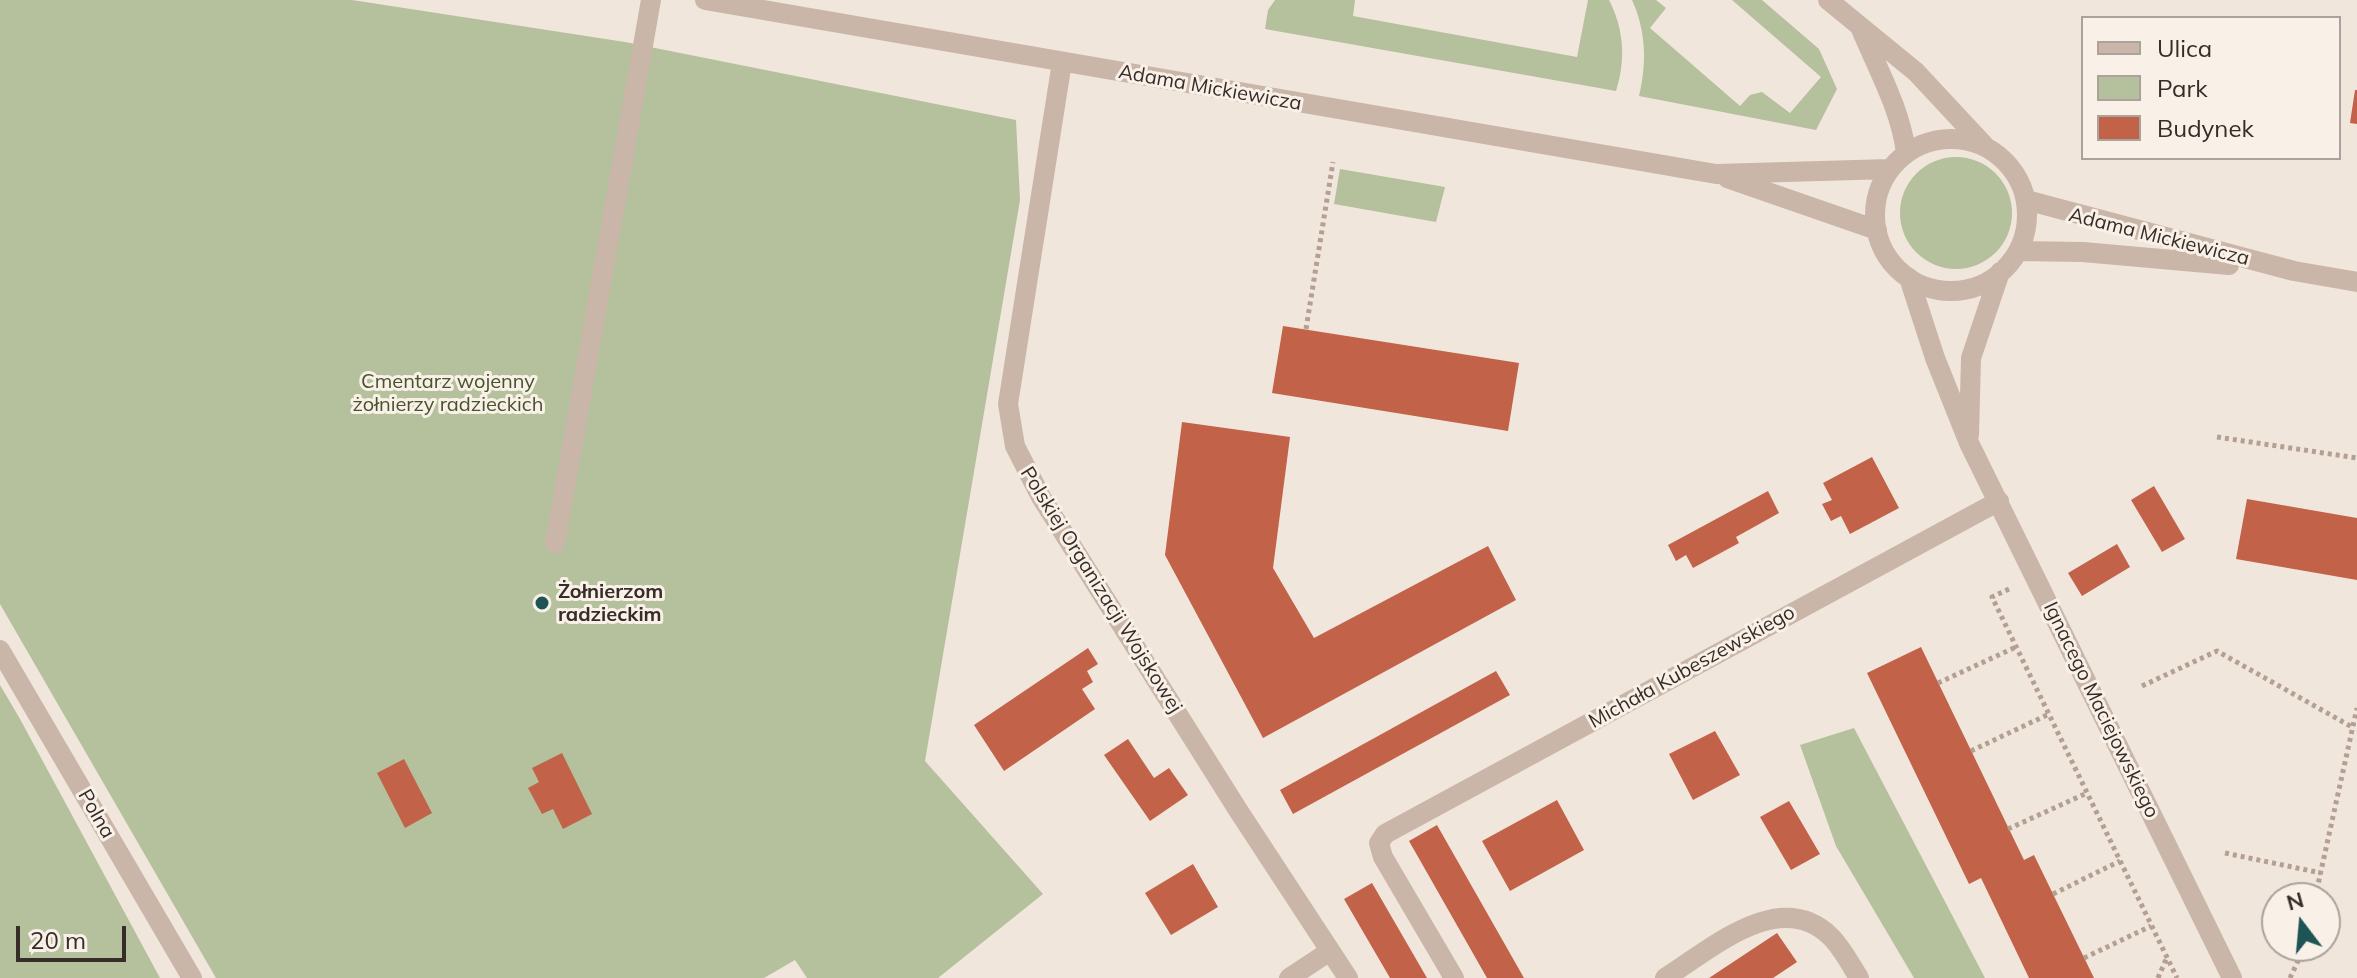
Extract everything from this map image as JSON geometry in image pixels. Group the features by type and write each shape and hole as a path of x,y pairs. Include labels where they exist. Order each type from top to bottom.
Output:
{"street":[{"path":"555,543 651,0"},
{"name":"Adama Mickiewicza","path":"705,0 1716,174 1877,230"},
{"path":"1828,0 1916,72 1986,148 2013,170 2026,200 2024,235 2018,251 2000,272 1979,285 1955,290 1931,288 1909,278 1888,257 1877,230 1877,197 1890,169 1906,152 1928,143 1953,139 1986,148"},
{"path":"1861,29 1903,129 1906,152"},
{"name":"Polskiej Organizacji Wojskowej","path":"1062,62 1008,404 1015,446 1065,536 1348,978"},
{"name":"Adama Mickiewicza","path":"1716,174 1890,169"},
{"name":"Adama Mickiewicza","path":"2026,200 2294,271"},
{"name":"Adama Mickiewicza","path":"2018,251 2083,252 2294,271 2357,282"},
{"name":"Ignacego Maciejowskiego","path":"1969,443 1971,358 2000,272"},
{"name":"Ignacego Maciejowskiego","path":"1909,278 1935,358 1969,443 2232,978"},
{"name":"Michała Kubeszewskiego","path":"1454,978 1383,857 1379,843 1385,834 1999,501"},
{"name":"Polna","path":"0,650 192,978"},
{"path":"1665,978 1745,928 1782,916 1801,918 1832,937 1859,978"},
{"path":"1289,978 1330,951"}],"path":[{"path":"1306,329 1333,162"},
{"path":"2217,437 2357,458"},
{"path":"2017,585 1992,597 2177,978"},
{"path":"1938,683 2016,647"},
{"path":"2142,686 2217,651 2352,727"},
{"path":"2319,882 2357,708"},
{"path":"1971,751 2049,714"},
{"path":"2008,829 2087,793"},
{"path":"2225,853 2321,873"},
{"path":"2053,894 2120,861"},
{"path":"2084,958 2151,926"},
{"path":"2158,978 2167,957"}],"green space":[{"name":"Cmentarz wojenny żołnierzy radzieckich","path":"0,0 352,0 625,42 1016,120 1020,200 925,761 1043,894 938,978 807,978 795,960 764,978 216,978 0,604"},
{"path":"1275,0 1355,0 1353,16 1577,57 1588,0 1609,0 1620,33 1622,56 1619,79 1616,91 1265,29 1268,10"},
{"path":"1632,0 1656,0 1666,8 1650,28 1740,106 1750,95 1762,92 1790,113 1821,77 1732,0 1762,0 1819,49 1837,89 1816,130 1639,96 1644,47"},
{"path":"1956,157 1977,161 1996,173 2008,192 2012,213 2008,234 1996,253 1977,265 1956,269 1935,265 1916,253 1904,234 1900,213 1904,192 1916,173 1935,161"},
{"path":"1340,169 1445,187 1436,222 1334,204"},
{"path":"0,685 20,719 160,978 0,978"},
{"path":"1854,728 1985,978 1914,978 1836,846 1800,745"}],"building":[{"path":"2357,90 2357,124 2350,123"},
{"path":"1283,326 1519,363 1508,431 1272,393"},
{"path":"1182,422 1290,437 1273,568 1314,638 1488,546 1516,600 1263,738 1165,555"},
{"path":"1872,457 1899,508 1850,534 1841,516 1831,521 1822,504 1832,500 1823,483"},
{"path":"2154,486 2185,539 2162,552 2131,500"},
{"path":"1768,491 1779,513 1736,537 1739,543 1693,568 1686,555 1676,561 1668,545"},
{"path":"2247,499 2357,518 2357,580 2236,559"},
{"path":"2117,544 2130,567 2082,596 2068,573"},
{"path":"1921,647 2024,860 2034,855 2094,978 2029,978 1981,878 1969,884 1867,673"},
{"path":"1088,648 1098,664 1087,671 1093,682 1082,689 1095,709 1004,771 974,725"},
{"path":"1496,671 1510,695 1293,814 1280,790"},
{"path":"1715,731 1740,775 1693,800 1669,754"},
{"path":"1128,739 1154,778 1169,768 1188,795 1150,821 1104,755"},
{"path":"562,753 592,814 563,829 553,809 542,814 528,788 539,782 532,768"},
{"path":"404,759 432,813 405,828 377,773"},
{"path":"1557,800 1584,850 1510,891 1482,841"},
{"path":"1789,801 1820,854 1791,870 1760,817"},
{"path":"1437,825 1524,978 1487,978 1409,841"},
{"path":"1193,864 1218,907 1171,935 1145,893"},
{"path":"1372,883 1427,978 1390,978 1344,899"},
{"path":"1777,933 1797,962 1773,978 1709,978"}],"place":[{"name":"Żołnierzom radzieckim","path":"542,603"}]}
